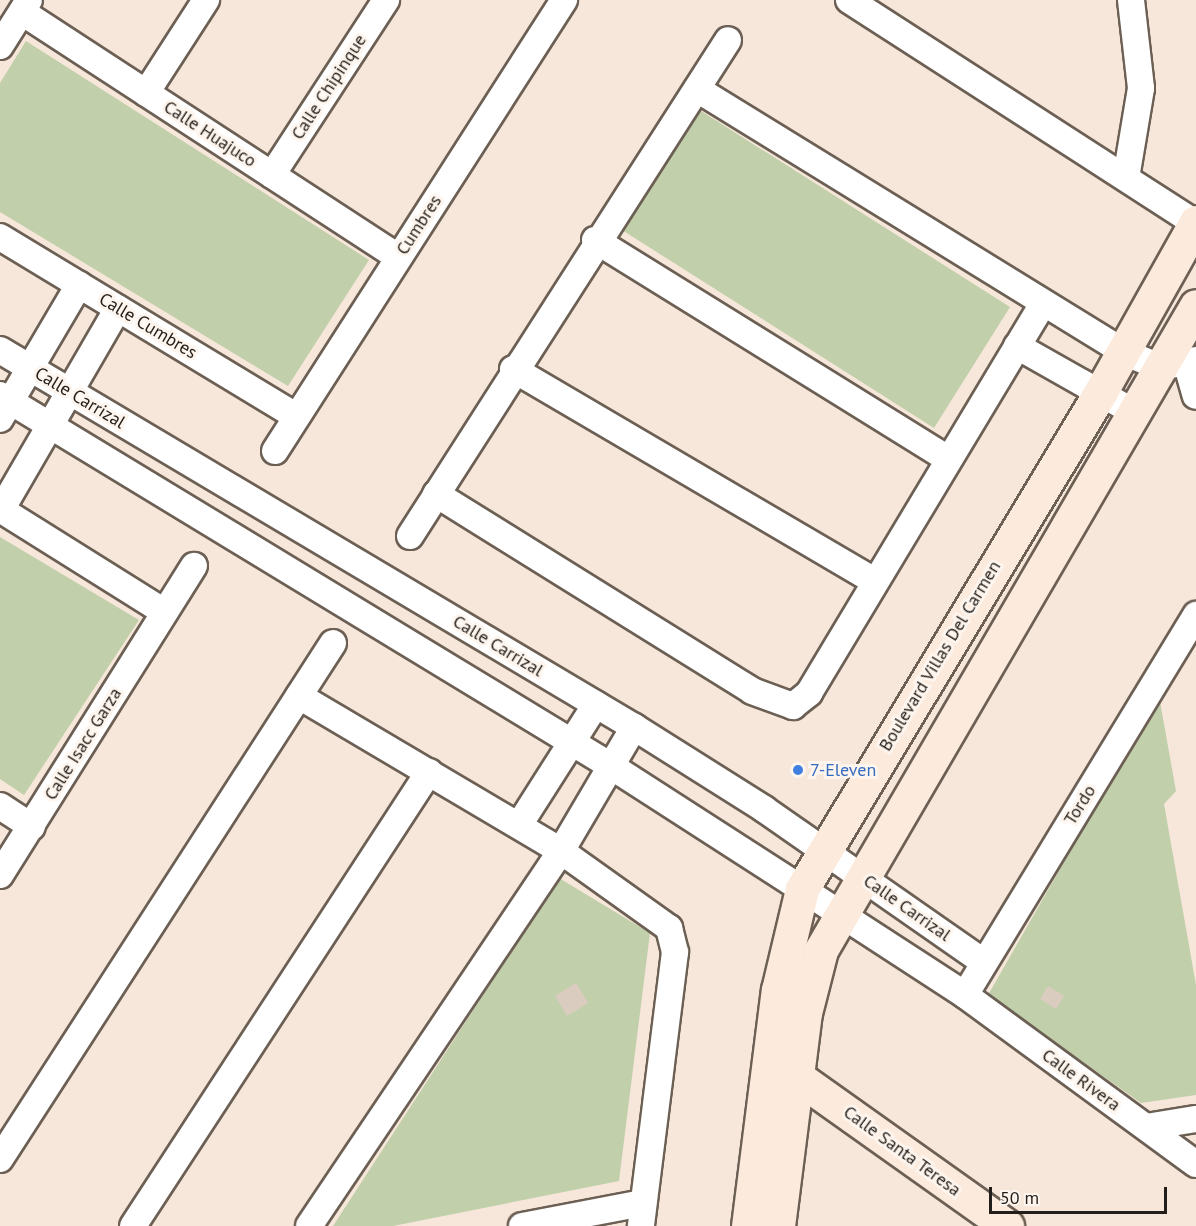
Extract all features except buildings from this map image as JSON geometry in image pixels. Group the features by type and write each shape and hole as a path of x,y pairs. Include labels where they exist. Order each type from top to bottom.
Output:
{"street":[{"path":"146,93 206,0"},
{"name":"Calle Chipinque","path":"272,175 386,0"},
{"name":"Cumbres","path":"275,451 564,0"},
{"path":"849,0 1196,223"},
{"path":"1126,178 1141,88 1131,0"},
{"path":"0,46 26,6"},
{"name":"Calle Huajuco","path":"26,6 146,93 399,257"},
{"path":"410,536 513,369 728,40"},
{"path":"697,89 1124,352 1180,363"},
{"name":"Boulevard Villas Del Carmen","path":"748,1226 778,990 802,889 822,850 1100,393 1196,223"},
{"name":"Calle Cumbres","path":"0,237 296,416"},
{"path":"596,240 948,459"},
{"path":"79,285 30,369 4,405 51,426 611,766 965,995"},
{"path":"436,494 779,704 793,706 809,693 874,581 1043,303"},
{"path":"118,308 1,510 164,612"},
{"path":"778,1226 796,1076 813,975 840,914 863,878 1132,411 1180,363 1193,316"},
{"path":"1017,346 1132,411"},
{"name":"Calle Carrizal","path":"0,350 634,727 822,850 983,962"},
{"path":"1180,363 1196,396"},
{"path":"513,369 874,581"},
{"name":"Calle Isacc Garza","path":"0,875 194,566"},
{"name":"Tordo","path":"965,995 983,962 1169,663 1196,615"},
{"path":"0,1159 333,643"},
{"path":"1169,663 1196,659"},
{"path":"299,696 561,851 658,917 674,938 642,1214 522,1226"},
{"path":"519,825 596,704"},
{"path":"309,1226 561,851 634,727"},
{"path":"133,1226 429,772"},
{"path":"0,806 32,827"},
{"name":"Calle Rivera","path":"965,995 1196,1164"},
{"name":"Calle Santa Teresa","path":"796,1076 1007,1226"},
{"path":"1146,1127 1196,1119"}],"green space":[{"path":"26,41 369,260 288,386 0,212 0,83"},
{"path":"698,109 1010,307 934,428 622,230"},
{"path":"0,537 139,620 24,795 0,779"},
{"path":"1159,696 1176,791 1164,804 1196,985 1196,1095 1141,1103 988,995"},
{"path":"559,878 650,933 619,1181 393,1226 333,1226"}],"place":[{"name":"7-Eleven","path":"798,770"}]}
